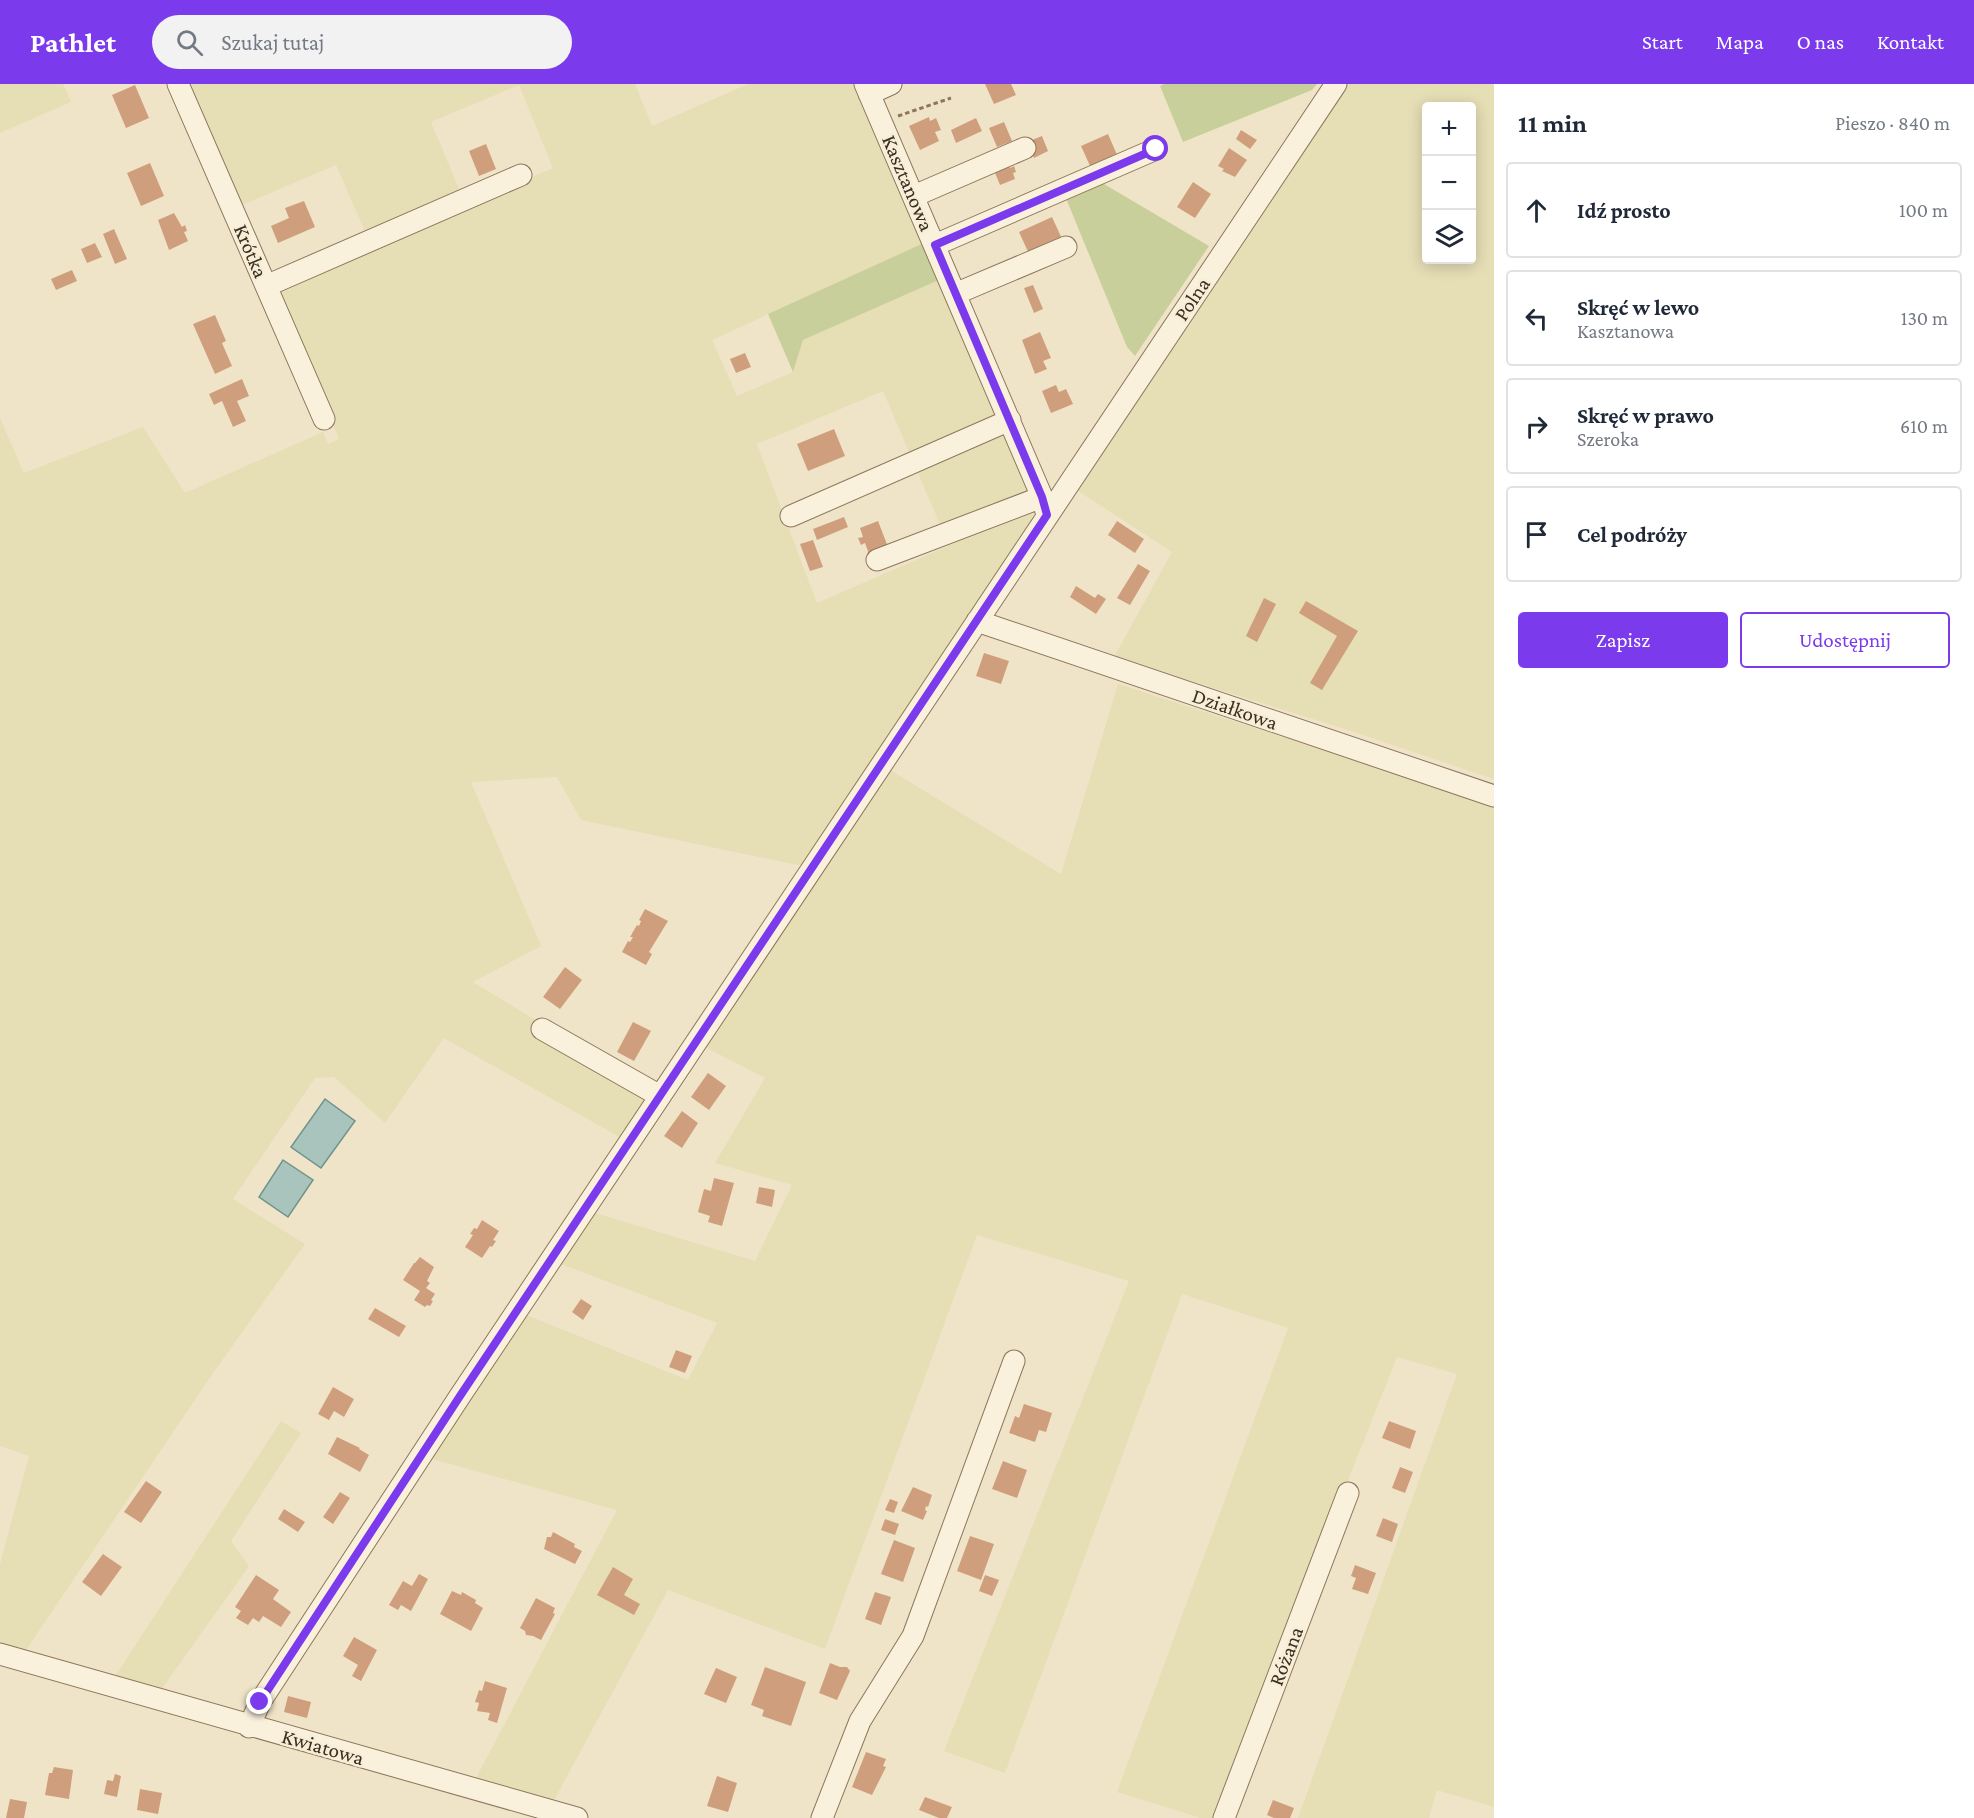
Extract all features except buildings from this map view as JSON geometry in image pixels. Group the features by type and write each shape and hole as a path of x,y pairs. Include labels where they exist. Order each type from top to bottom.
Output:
{"street":[{"name":"Krótka","path":"178,84 324,419"},
{"path":"867,89 891,84"},
{"name":"Polna","path":"249,1726 266,1692 460,1396 976,621 1045,506 1336,84"},
{"name":"Kasztanowa","path":"867,89 1045,506"},
{"path":"914,196 1024,148"},
{"path":"935,245 1156,149"},
{"path":"266,286 521,175"},
{"path":"955,294 1066,247"},
{"path":"791,516 1010,420"},
{"path":"877,560 1045,506"},
{"name":"Działkowa","path":"976,621 1494,796"},
{"path":"542,1029 660,1096"},
{"path":"822,1818 860,1721 913,1636 1014,1361"},
{"name":"Różana","path":"1224,1818 1348,1493"},
{"name":"Kwiatowa","path":"0,1654 577,1818"}],"path":[{"path":"882,122 951,98"}],"shaded area":[{"path":"0,84 63,84 71,102 0,133"},
{"path":"187,84 635,84 652,126 748,84 859,84 926,242 712,340 737,396 793,372 803,340 941,279 1032,494 942,529 883,391 757,444 817,603 1035,508 1030,527 808,867 581,820 557,777 471,782 541,946 473,982 657,1094 625,1140 444,1038 385,1123 334,1077 315,1078 233,1199 305,1244 211,1376 26,1650 0,1643 0,1564 29,1456 0,1446 0,418 24,473 143,427 185,493 323,432 328,444 339,439 275,286 553,168 519,85 431,122 462,196 367,236 336,165 240,206"},
{"path":"1342,84 1494,84 1494,779 1348,730 1114,657 1172,552 1072,487"},
{"path":"1118,684 1494,805 1494,1807 1437,1790 1429,1818 1298,1818 1457,1374 1397,1357 1214,1818 1201,1818 1117,1792 1288,1328 1182,1294 1005,1773 944,1751 1129,1281 977,1235 825,1649 668,1590 553,1802 475,1780 617,1510 428,1458 524,1314 688,1380 717,1323 558,1263 592,1212 755,1261 792,1185 715,1163 765,1078 703,1046 890,770 1061,874"},
{"path":"281,1421 301,1433 231,1541 249,1566 161,1690 116,1675"}],"green space":[{"path":"1164,84 1317,84 1312,90 1183,142 1160,86"},
{"path":"1099,181 1209,246 1135,356 1127,347 1065,196"},
{"path":"926,242 941,279 803,340 793,372 768,314"}],"water":[{"path":"325,1099 355,1121 321,1168 291,1147"},
{"path":"283,1160 313,1180 288,1217 259,1197"}],"route":[{"path":"260,1702 460,1396 1047,515 1042,497 935,245 1156,149"}]}
